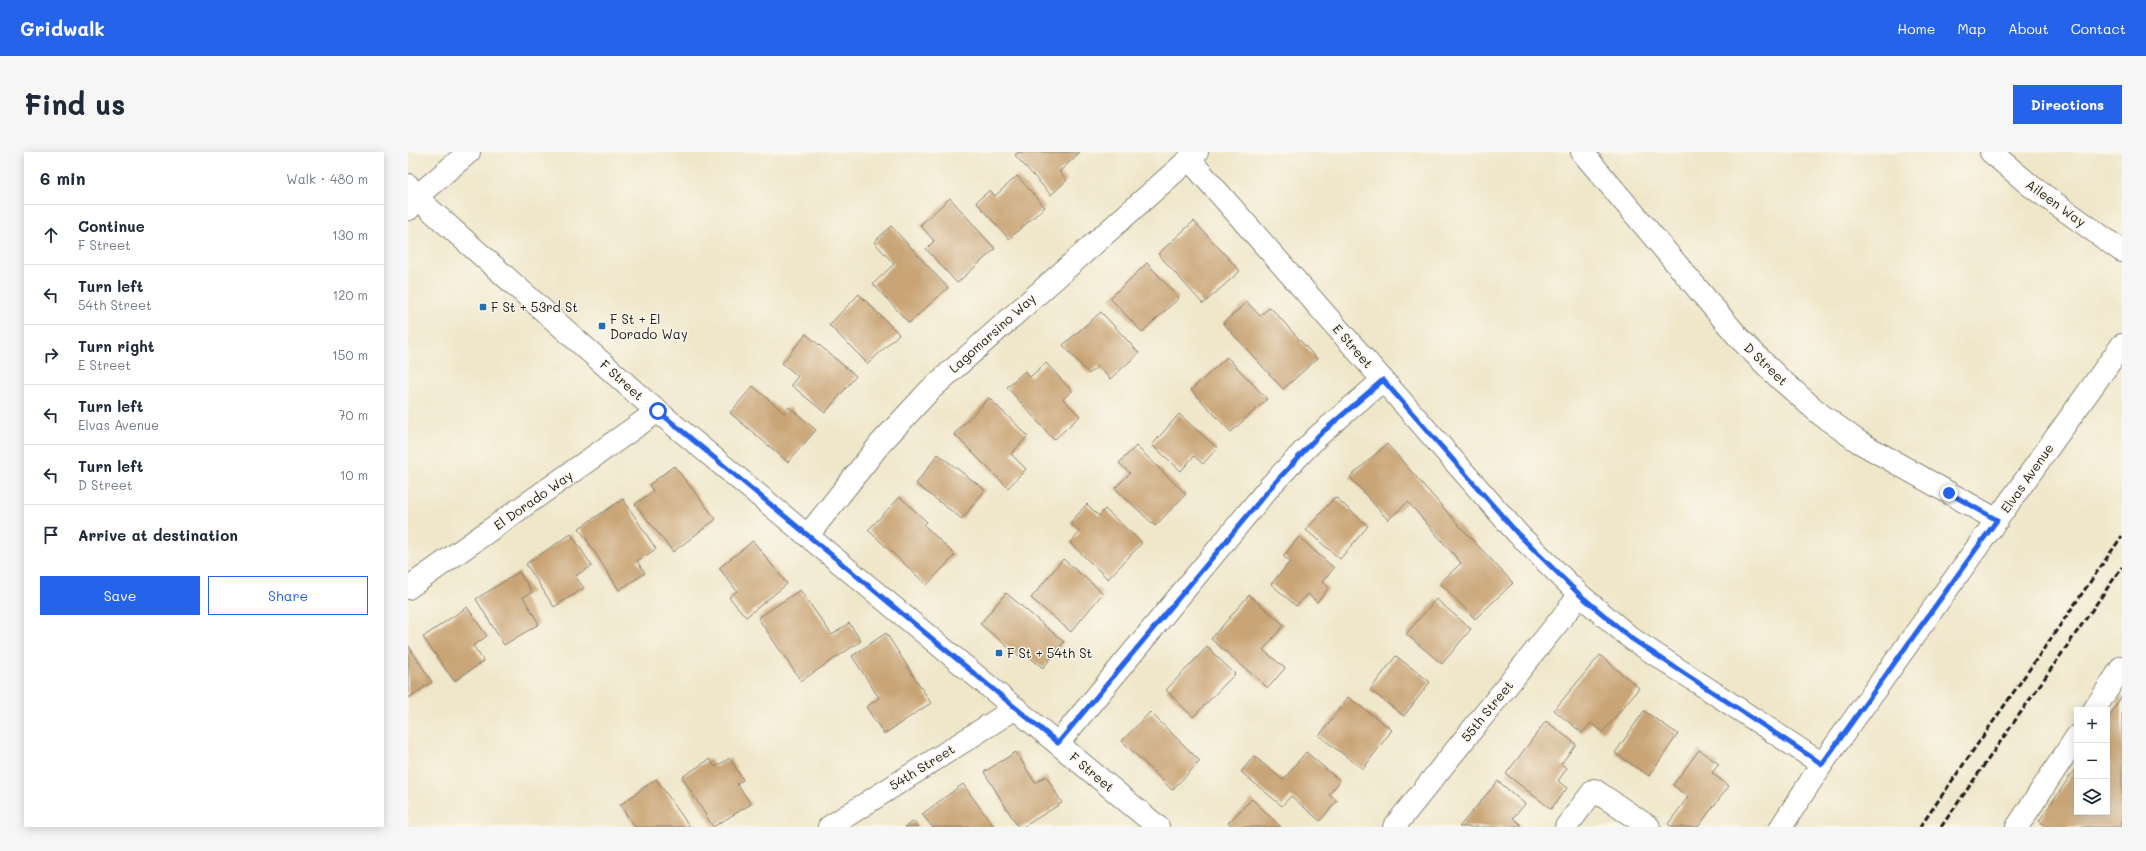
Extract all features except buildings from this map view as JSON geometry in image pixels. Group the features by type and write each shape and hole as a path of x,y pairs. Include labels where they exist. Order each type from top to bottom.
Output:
{"street":[{"path":"411,197 469,152"},
{"name":"D Street","path":"1582,152 1740,339 1779,378 1820,414 1859,442 1997,520"},
{"name":"Aileen Way","path":"1991,152 2031,186 2122,251"},
{"name":"E Street","path":"1193,155 1383,380 1518,534 1580,595 1632,639 1822,764"},
{"name":"Lagomarsino Way","path":"808,535 880,444 930,390 1193,155"},
{"name":"F Street","path":"411,197 658,411 1158,827"},
{"name":"Elvas Avenue","path":"1781,827 1822,764 2122,345"},
{"path":"1058,743 1272,486 1318,436 1383,380"},
{"name":"El Dorado Way","path":"408,588 658,411"},
{"name":"55th Street","path":"1394,827 1580,595"},
{"path":"2096,707 2122,667"},
{"name":"54th Street","path":"829,827 1016,708"},
{"path":"2017,827 2074,741"},
{"path":"1566,827 1594,790 1649,827"}],"railway":[{"path":"1920,827 2122,536"},
{"path":"1941,827 2122,567"}],"place":[{"name":"F St + 53rd St","path":"483,307"},
{"name":"F St + El Dorado Way","path":"602,326"},
{"name":"F St + 54th St","path":"999,653"}],"route":[{"path":"658,411 1058,743 1272,486 1318,436 1383,380 1518,534 1580,595 1632,639 1822,764 1997,520 1949,493"}]}
